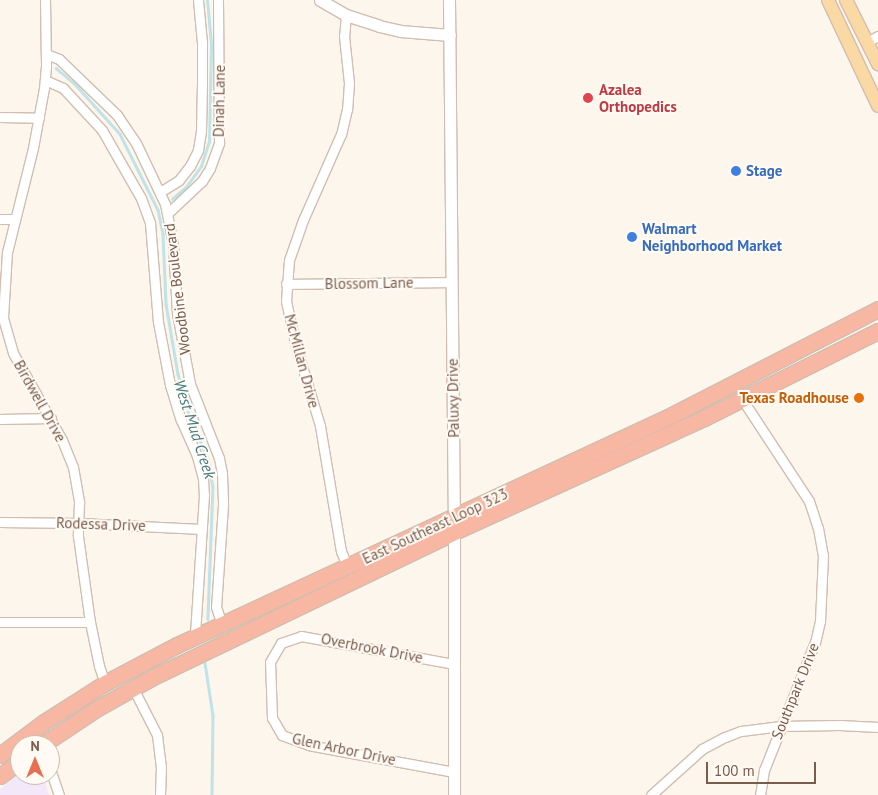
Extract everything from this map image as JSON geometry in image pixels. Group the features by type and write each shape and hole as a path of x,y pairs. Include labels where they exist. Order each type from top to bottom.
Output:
{"highway":[{"name":"East Southeast Loop 323","path":"36,735 105,683 195,636 668,417 878,309"},
{"name":"East Southeast Loop 323","path":"57,735 96,708 133,688 454,532 742,399 878,331"}],"main road":[{"path":"828,0 878,106"},
{"path":"846,0 872,39 878,64"}],"street":[{"name":"Birdwell Drive","path":"45,0 45,80 39,118 7,252 2,318 13,353 51,418 73,468 79,502 78,536 90,622 99,666 105,683"},
{"name":"Dinah Lane","path":"160,192 179,180 190,166 198,150 201,131 202,76 198,0"},
{"name":"Dinah Lane","path":"168,213 202,181 210,168 220,143 218,0"},
{"path":"320,0 346,15 400,31 450,36"},
{"name":"Paluxy Drive","path":"449,0 454,517 454,795"},
{"name":"McMillan Drive","path":"346,15 344,36 349,83 347,109 341,134 289,260 286,284 288,317 320,426 341,551 346,566"},
{"name":"Woodbine Boulevard","path":"46,54 59,59 117,115 136,144 160,192 168,213 173,244 177,313 190,384 218,458 222,474 223,505 216,607 222,624"},
{"name":"Woodbine Boulevard","path":"45,80 63,88 102,130 127,171 147,213 154,243 159,329 170,385 203,478 202,529 195,636"},
{"path":"0,117 39,118"},
{"path":"0,219 15,219"},
{"name":"Blossom Lane","path":"286,284 452,282"},
{"name":"Southpark Drive","path":"742,399 810,501 823,555 820,621 804,673 764,770 760,795"},
{"path":"0,419 51,418"},
{"name":"Rodessa Drive","path":"0,522 79,522 202,529"},
{"path":"0,622 90,622"},
{"name":"Overbrook Drive","path":"290,639 301,636 311,637 454,664"},
{"name":"Glen Arbor Drive","path":"290,639 281,643 270,662 272,718 282,735 310,745 454,772"},
{"path":"133,688 157,734 161,766 160,795"},
{"path":"652,795 689,760 716,741 749,729 781,726 839,725 878,727"}],"shaded area":[{"path":"10,781 10,785 46,785 49,795 0,795 0,789"}],"waterway":[{"path":"172,199 186,187 201,166 209,142 211,44 207,0"},
{"name":"West Mud Creek","path":"56,68 75,84 120,134 158,210 163,234 166,304 178,374 188,412 208,459 213,486 208,619"},
{"name":"West Mud Creek","path":"205,663 213,715 212,795"}],"place":[{"name":"Azalea Orthopedics","path":"588,98"},
{"name":"Stage","path":"736,171"},
{"name":"Walmart Neighborhood Market","path":"632,237"},
{"name":"Texas Roadhouse","path":"859,398"}]}
